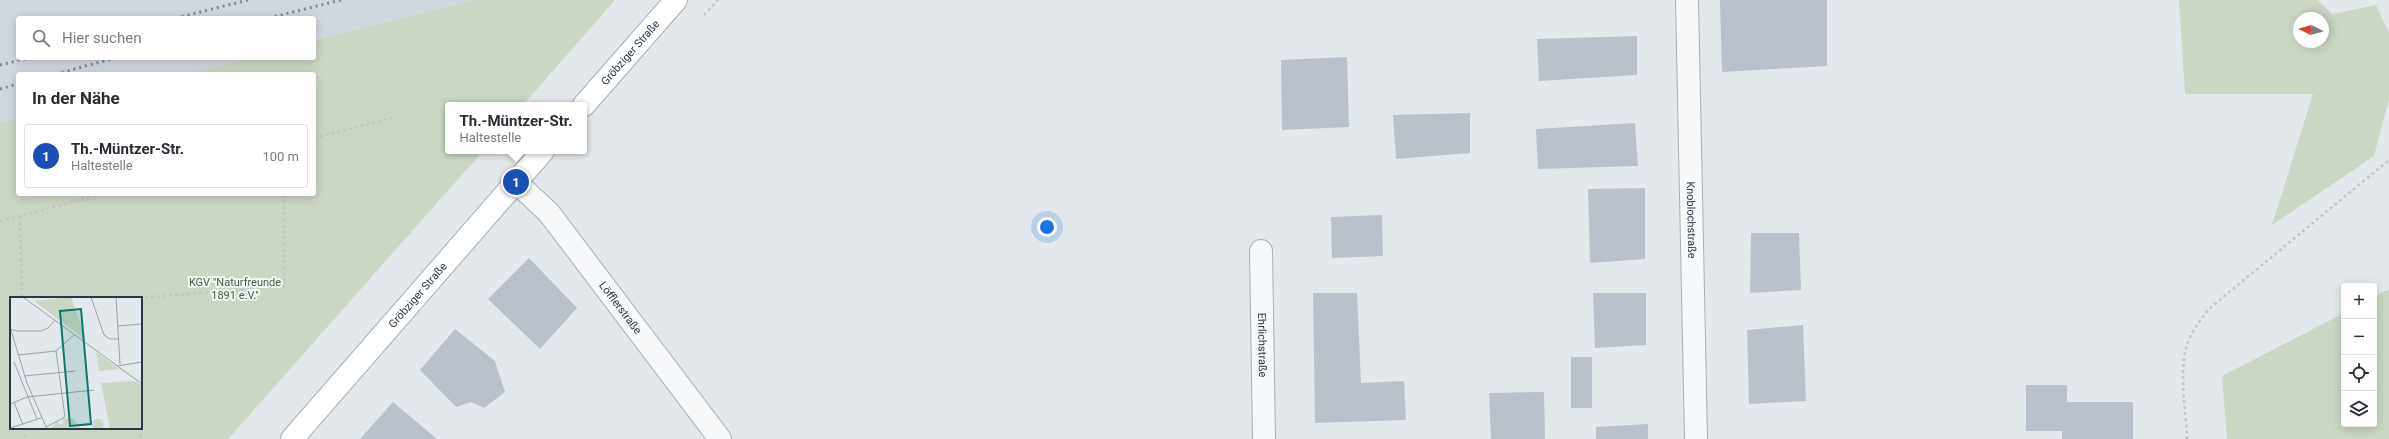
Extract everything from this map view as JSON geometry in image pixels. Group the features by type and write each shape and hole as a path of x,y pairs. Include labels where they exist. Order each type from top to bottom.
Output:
{"main road":[{"name":"Gröbziger Straße","path":"587,102 676,0"},
{"name":"Gröbziger Straße","path":"292,439 540,154"}],"street":[{"name":"Knoblochstraße","path":"1687,0 1696,439"},
{"name":"Löfflerstraße","path":"516,182 549,213 720,439"},
{"name":"Ehrlichstraße","path":"1261,251 1264,439"}],"path":[{"path":"316,137 392,118"},
{"path":"2187,439 2185,362 2188,343 2195,326 2210,308 2389,160"},
{"path":"0,221 95,196"},
{"path":"142,298 284,286 284,196"},
{"path":"20,216 22,297"}],"shaded area":[{"path":"0,0 476,0 316,40 316,16 16,16 16,60 238,60 192,72 16,72 16,119 0,123"}],"green space":[{"name":"KGV \"Naturfreunde 1891 e.V.\"","path":"476,0 615,0 526,102 445,102 445,154 480,154 228,439 0,439 0,123 16,119 16,196 316,196 316,72 192,72 238,60 316,60 316,40"},
{"path":"2179,0 2318,0 2332,14 2376,5 2389,33 2389,99 2374,156 2272,225 2313,94 2185,94"},
{"path":"2389,289 2389,439 2227,439 2222,376 2341,315 2341,427 2377,427 2377,295"}],"building":[{"path":"1720,0 1827,0 1827,66 1722,72"},
{"path":"1637,36 1637,75 1539,81 1537,39"},
{"path":"1347,57 1349,127 1282,130 1281,60"},
{"path":"1470,113 1470,153 1396,159 1393,115"},
{"path":"1635,123 1638,166 1538,169 1536,129"},
{"path":"1645,188 1645,259 1590,263 1588,189"},
{"path":"1382,215 1383,256 1332,258 1331,217"},
{"path":"1751,233 1799,233 1801,290 1750,293"},
{"path":"529,258 577,308 540,349 488,299"},
{"path":"1313,293 1357,293 1361,383 1404,381 1406,420 1315,423"},
{"path":"1593,293 1646,293 1646,345 1595,348"},
{"path":"1803,325 1806,401 1749,404 1747,330"},
{"path":"455,329 495,361 505,392 484,408 471,402 456,407 420,370"},
{"path":"1571,357 1592,357 1592,408 1571,408"},
{"path":"2026,385 2067,385 2067,402 2133,402 2133,439 2062,439 2062,431 2026,431"},
{"path":"1544,392 1545,439 1491,439 1489,393"},
{"path":"393,402 437,439 360,439"},
{"path":"1648,424 1648,439 1596,439 1596,427"}],"railway":[{"path":"184,16 248,0"},
{"path":"277,16 341,0"},
{"path":"0,65 20,60"},
{"path":"63,72 108,60"},
{"path":"0,89 16,85"}],"place":[{"name":"Th.-Müntzer-Str.","path":"516,182"}]}
